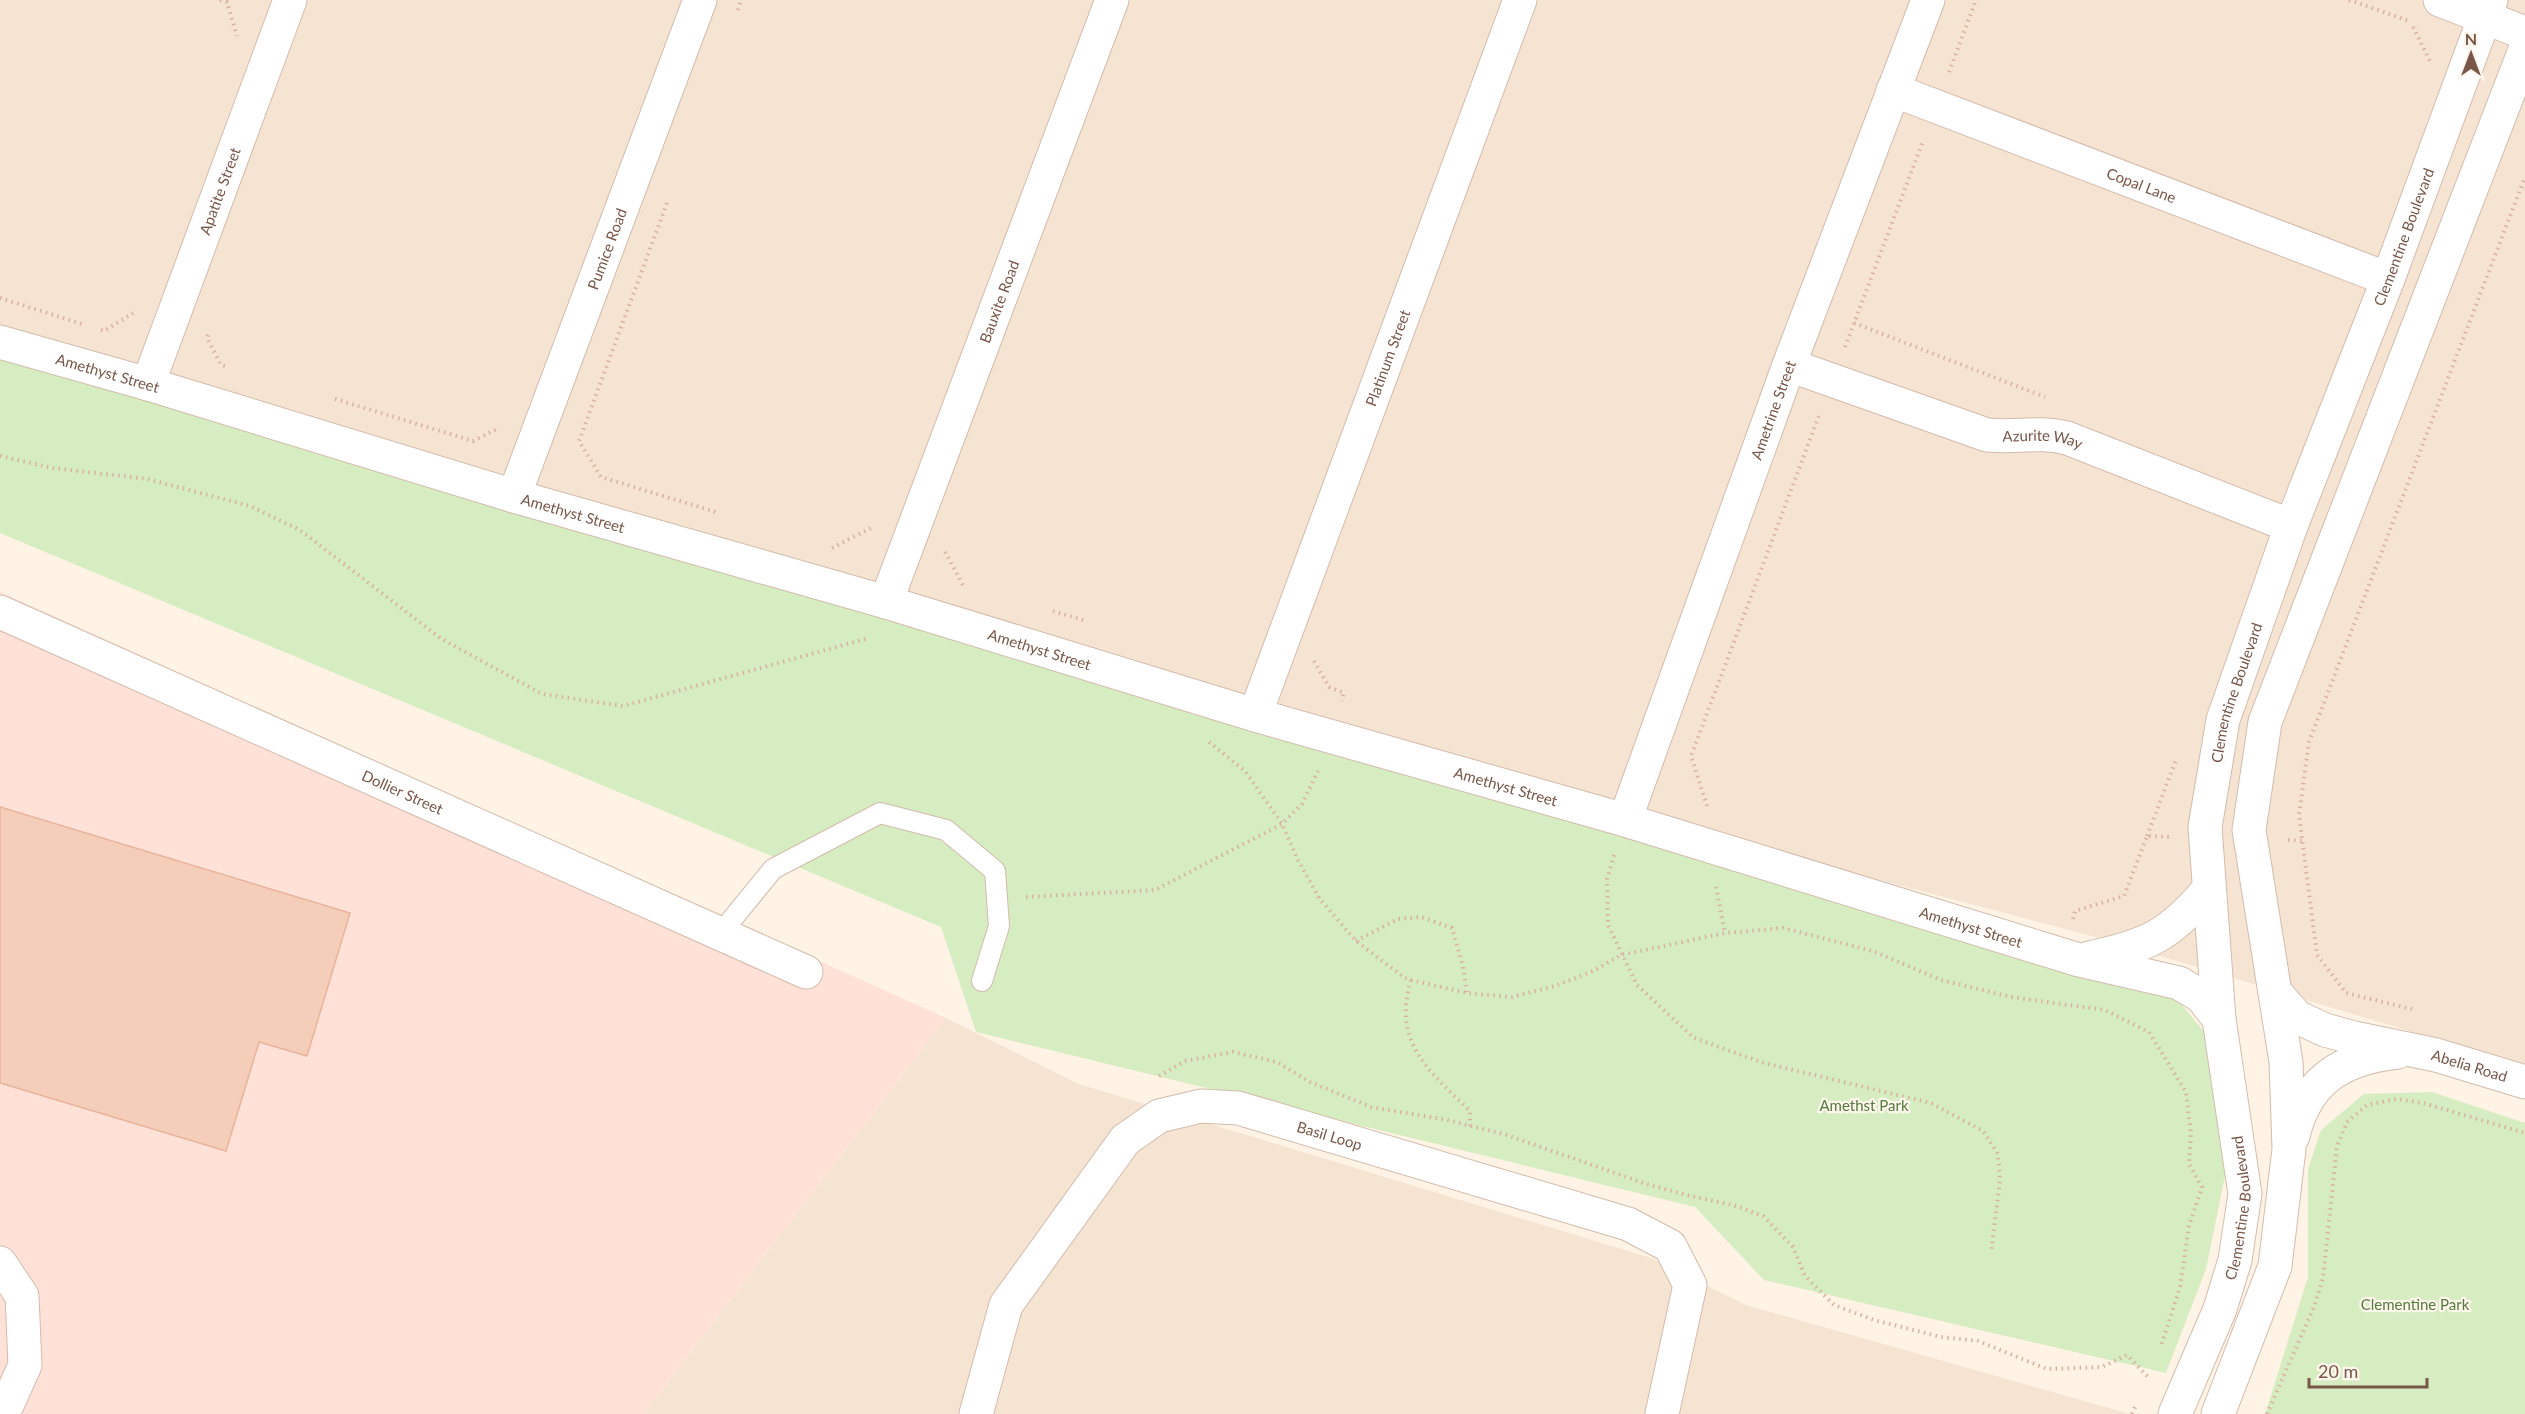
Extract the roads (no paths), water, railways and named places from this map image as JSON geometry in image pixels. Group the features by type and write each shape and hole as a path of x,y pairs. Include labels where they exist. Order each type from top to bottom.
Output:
{"street":[{"name":"Apatite Street","path":"148,384 290,0"},
{"name":"Pumice Road","path":"514,496 700,0"},
{"name":"Bauxite Road","path":"886,602 1112,0"},
{"name":"Platinum Street","path":"1255,715 1520,0"},
{"name":"Ametrine Street","path":"1624,820 1790,365 1928,0"},
{"path":"2427,5 2487,8 2525,33"},
{"name":"Clementine Boulevard","path":"2175,1414 2220,1309 2235,1260 2245,1194 2210,1007 2209,889 2205,827 2223,720 2290,526 2388,279 2487,8"},
{"path":"2289,1149 2286,1062 2249,830 2265,722 2525,50"},
{"name":"Copal Lane","path":"1893,90 2388,279"},
{"name":"Amethyst Street","path":"0,342 148,384 514,496 886,602 1255,715 1624,820 2072,958 2179,983 2210,1007"},
{"name":"Azurite Way","path":"1790,365 1987,435 2002,437 2048,433 2067,438 2290,526"},
{"name":"Dollier Street","path":"0,612 806,972"},
{"path":"2072,958 2136,947 2158,937 2190,912 2209,889"},
{"name":"Abelia Road","path":"2276,992 2297,1017 2325,1030 2414,1050 2525,1082"},
{"path":"2218,1414 2275,1266 2289,1149 2304,1101 2333,1072 2372,1055 2414,1050"},
{"name":"Basil Loop","path":"976,1414 1006,1305 1125,1140 1159,1116 1201,1106 1238,1108 1616,1221 1670,1246 1690,1285 1662,1414"},
{"path":"0,1263 22,1296 25,1365 3,1414"}],"lane":[{"path":"720,934 773,869 880,813 946,830 995,871 999,926 982,981"}],"park label":[{"name":"Amethst Park","path":"1864,1105"},
{"name":"Clementine Park","path":"2415,1304"}]}
